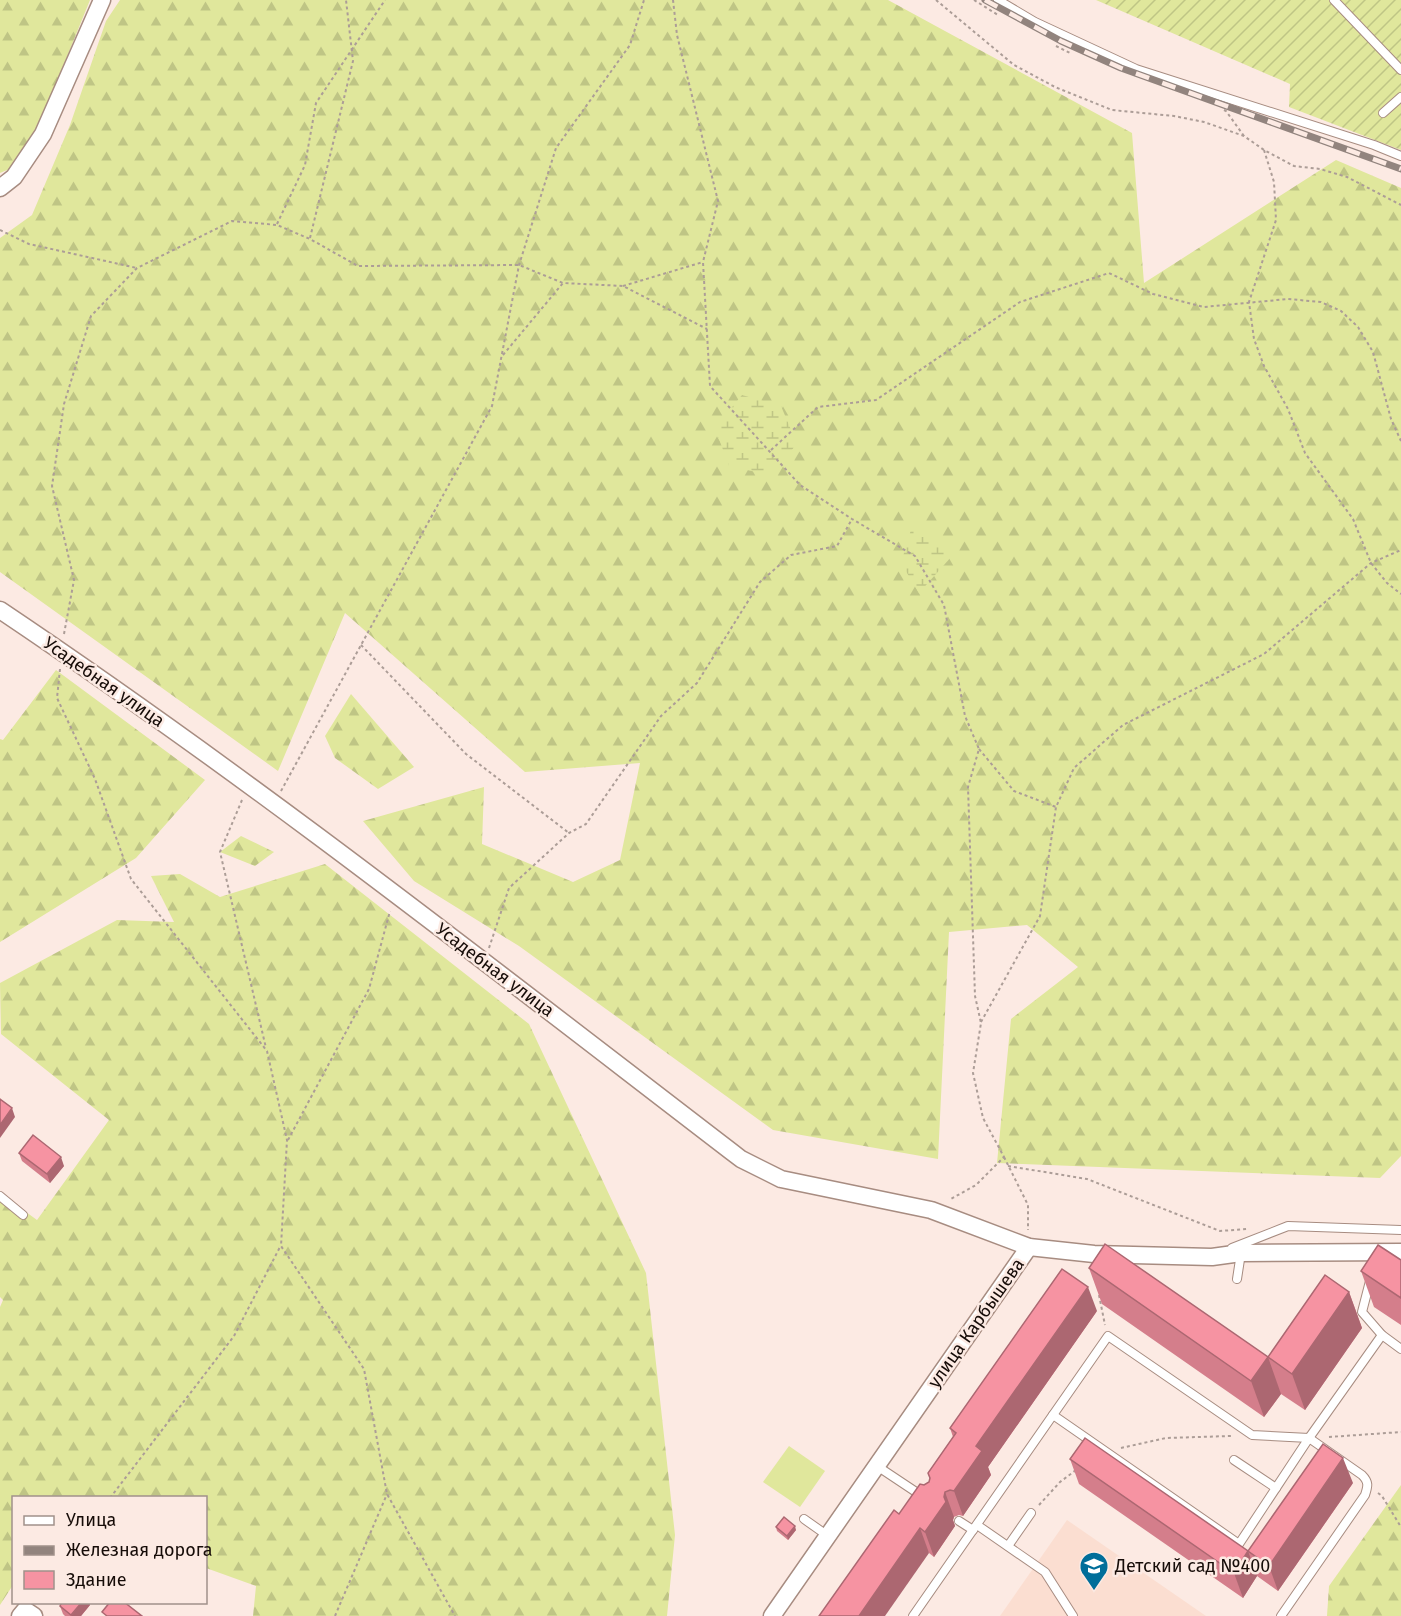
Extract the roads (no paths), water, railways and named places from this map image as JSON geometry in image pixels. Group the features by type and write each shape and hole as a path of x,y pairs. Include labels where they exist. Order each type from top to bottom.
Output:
{"street":[{"path":"0,188 14,177 43,134 102,0"},
{"name":"Усадебная улица","path":"0,610 274,803 741,1159 781,1179 931,1210 1029,1248"},
{"name":"улица Карбышева","path":"772,1616 1029,1248 1094,1254 1212,1257 1241,1253 1375,1261 1401,1252"}],"lane":[{"path":"998,0 1035,22 1136,69 1374,145 1401,156"},
{"path":"1334,0 1401,70"},
{"path":"1383,113 1401,97"},
{"path":"0,1196 22,1215"},
{"path":"1212,1257 1288,1226 1401,1230"},
{"path":"1237,1279 1241,1253"},
{"path":"1375,1261 1362,1312 1382,1335 1401,1348"},
{"path":"1053,1415 1239,1544 1309,1438 1382,1335"},
{"path":"913,1616 1108,1336 1252,1435 1309,1438 1367,1480 1365,1495 1281,1616"},
{"path":"1234,1460 1276,1488"},
{"path":"877,1466 927,1500"},
{"path":"1008,1546 1031,1513"},
{"path":"804,1519 828,1536"},
{"path":"959,1521 975,1527 1008,1546 1045,1572 1073,1616"}],"railway":[{"path":"985,0 1061,41 1121,68 1401,169"}],"place":[{"name":"Детский сад №400","path":"1094,1592"}]}
